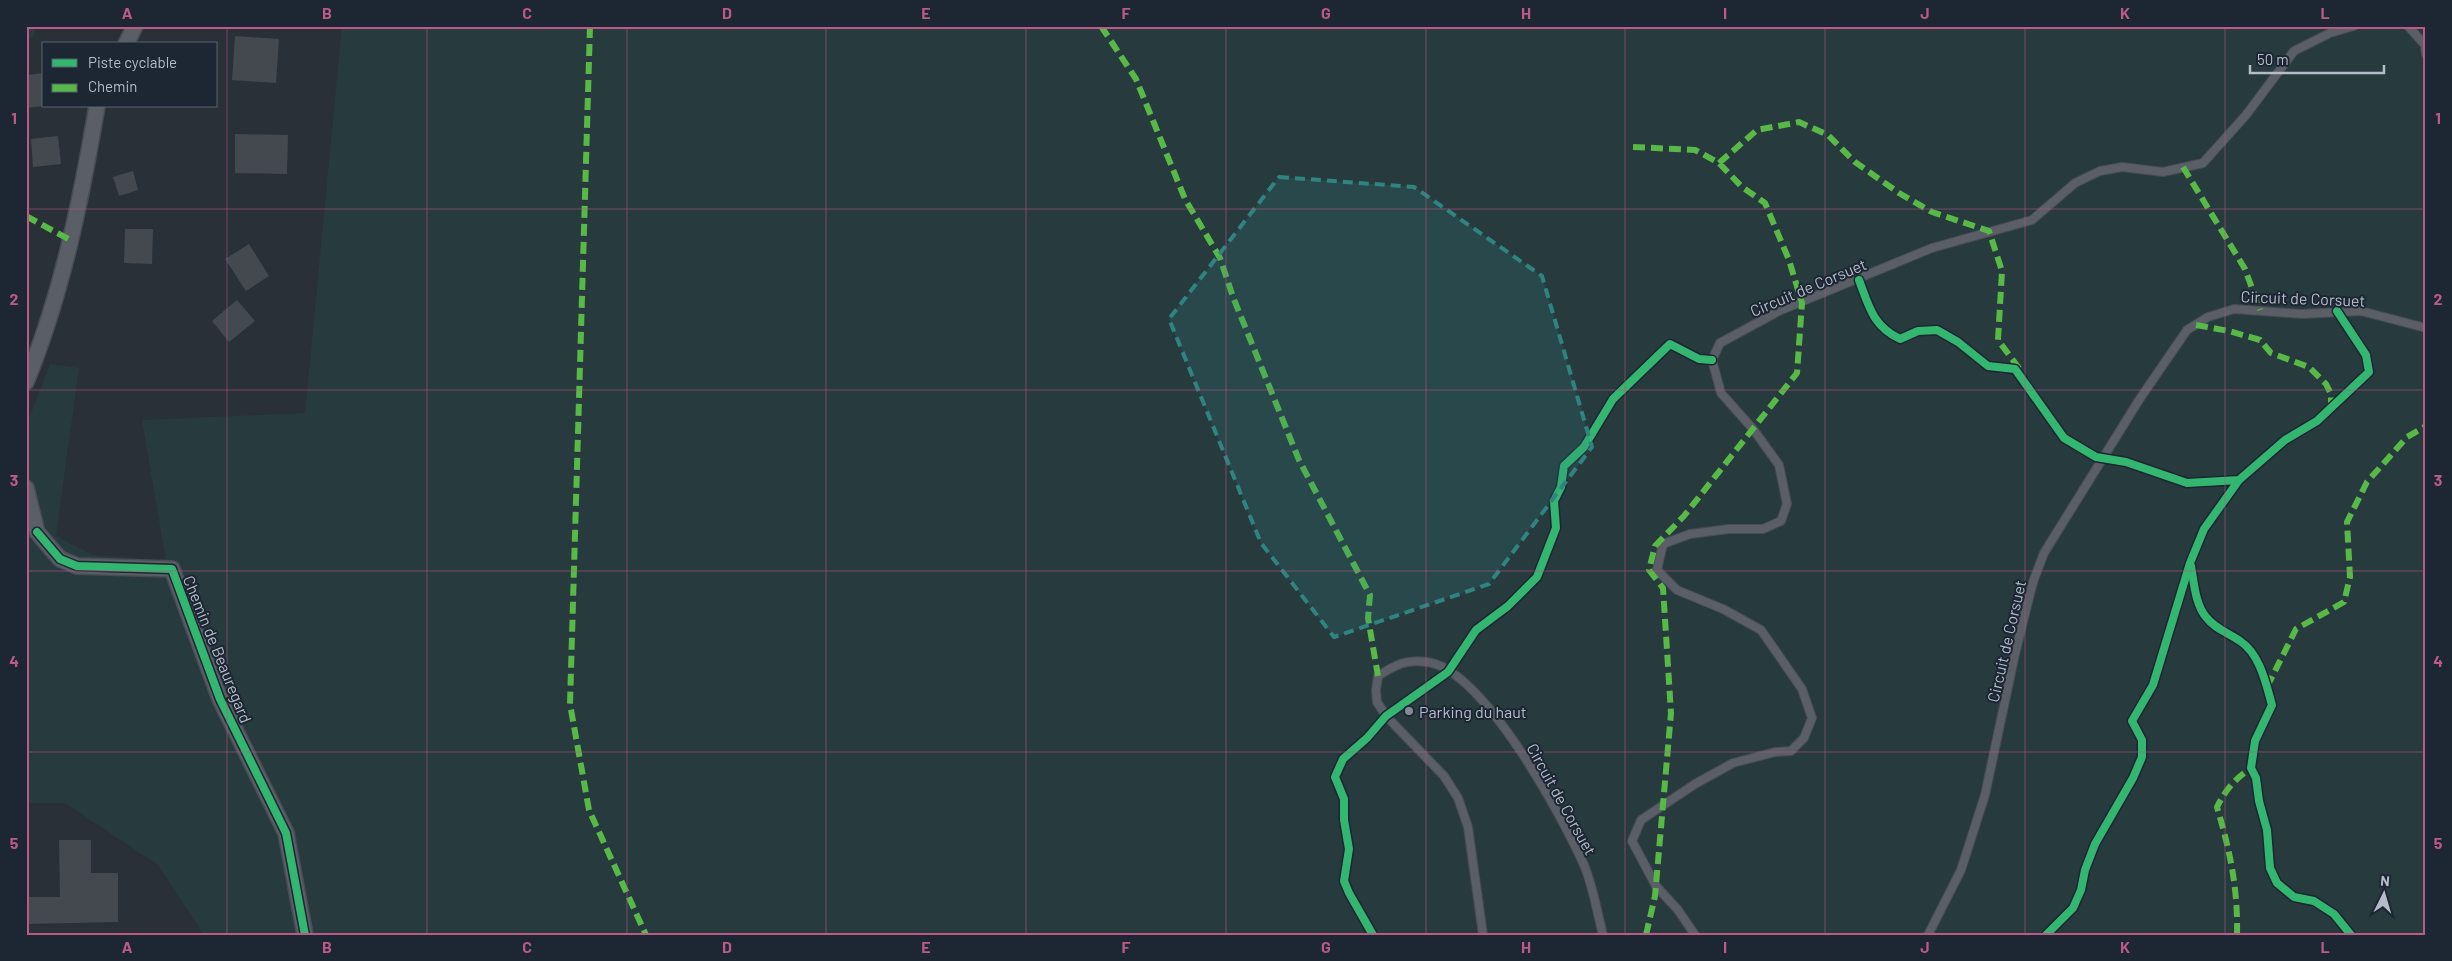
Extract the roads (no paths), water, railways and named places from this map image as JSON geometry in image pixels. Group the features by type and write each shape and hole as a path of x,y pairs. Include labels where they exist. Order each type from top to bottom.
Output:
{"street":[{"path":"127,42 135,26"},
{"path":"26,382 55,301 84,181 97,108"},
{"name":"Chemin de Beauregard","path":"26,488 37,532 60,559 77,566 172,569 220,699 286,833 305,935"}],"lane":[{"name":"Circuit de Corsuet","path":"1695,935 1678,910 1656,886 1635,848 1632,841 1641,820 1695,784 1733,763 1775,752 1791,751 1804,738 1812,718 1802,689 1761,630 1723,609 1677,590 1657,570 1664,544 1690,534 1729,528 1763,529 1781,521 1787,504 1779,465 1753,429 1721,393 1712,360 1720,343 1780,311 1932,248 2032,220 2075,183 2100,171 2122,167 2163,172 2203,163 2246,115 2294,51 2330,33 2354,26"},
{"path":"2408,26 2425,46 2426,54"},
{"name":"Circuit de Corsuet","path":"1928,935 1961,870 1985,795 2015,654 2033,582 2044,553 2139,400 2187,330 2208,317 2234,309 2302,314 2362,311 2426,328"},
{"name":"Circuit de Corsuet","path":"1483,935 1468,827 1458,798 1444,776 1386,716 1377,702 1378,676 1400,662 1428,662 1448,672 1478,694 1507,730 1550,798 1585,867 1602,935"}],"place":[{"name":"Parking du haut","path":"1409,711"}]}
